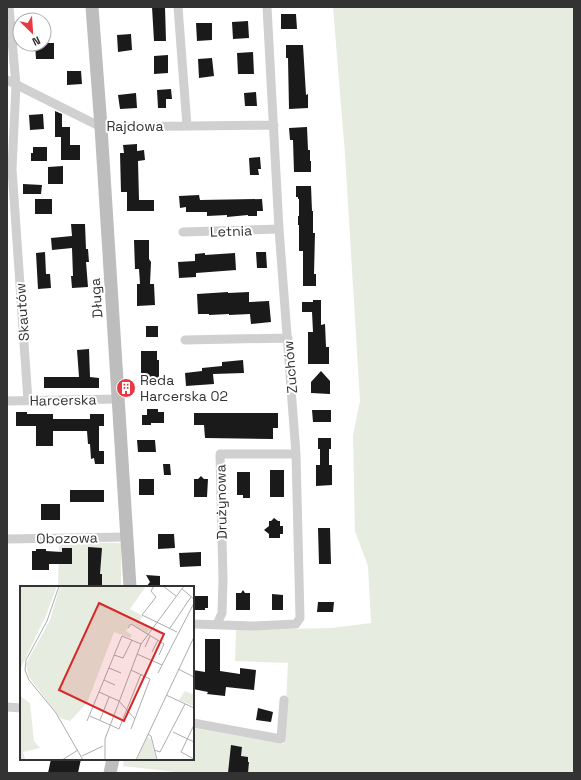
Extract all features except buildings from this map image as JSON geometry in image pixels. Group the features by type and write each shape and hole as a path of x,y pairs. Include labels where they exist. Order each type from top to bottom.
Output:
{"street":[{"name":"Skautów","path":"8,7 16,85 12,169 28,401"},
{"name":"Długa","path":"92,7 130,586"},
{"path":"178,7 187,126"},
{"name":"Zuchów","path":"194,624 252,626 296,624 300,618 296,454 279,229 267,7"},
{"name":"Rajdowa","path":"7,80 101,127 274,125"},
{"name":"Letnia","path":"183,232 279,229"},
{"path":"185,340 288,338"},
{"name":"Harcerska","path":"7,401 118,399"},
{"name":"Drużynowa","path":"217,624 222,613 223,580 220,454 296,454"},
{"name":"Obozowa","path":"7,539 126,537"},
{"path":"194,723 281,739 284,700"},
{"path":"7,707 20,708"},
{"path":"110,773 113,760"}],"shaded area":[{"path":"333,7 574,7 574,773 185,773 123,766 124,760 194,760 194,728 284,744 288,663 235,661 236,630 332,628 371,623 368,566 355,531 353,435 360,401 345,154"},
{"path":"59,542 121,543 121,586 58,586"}],"place":[{"name":"Reda Harcerska 02","path":"126,388"}]}
